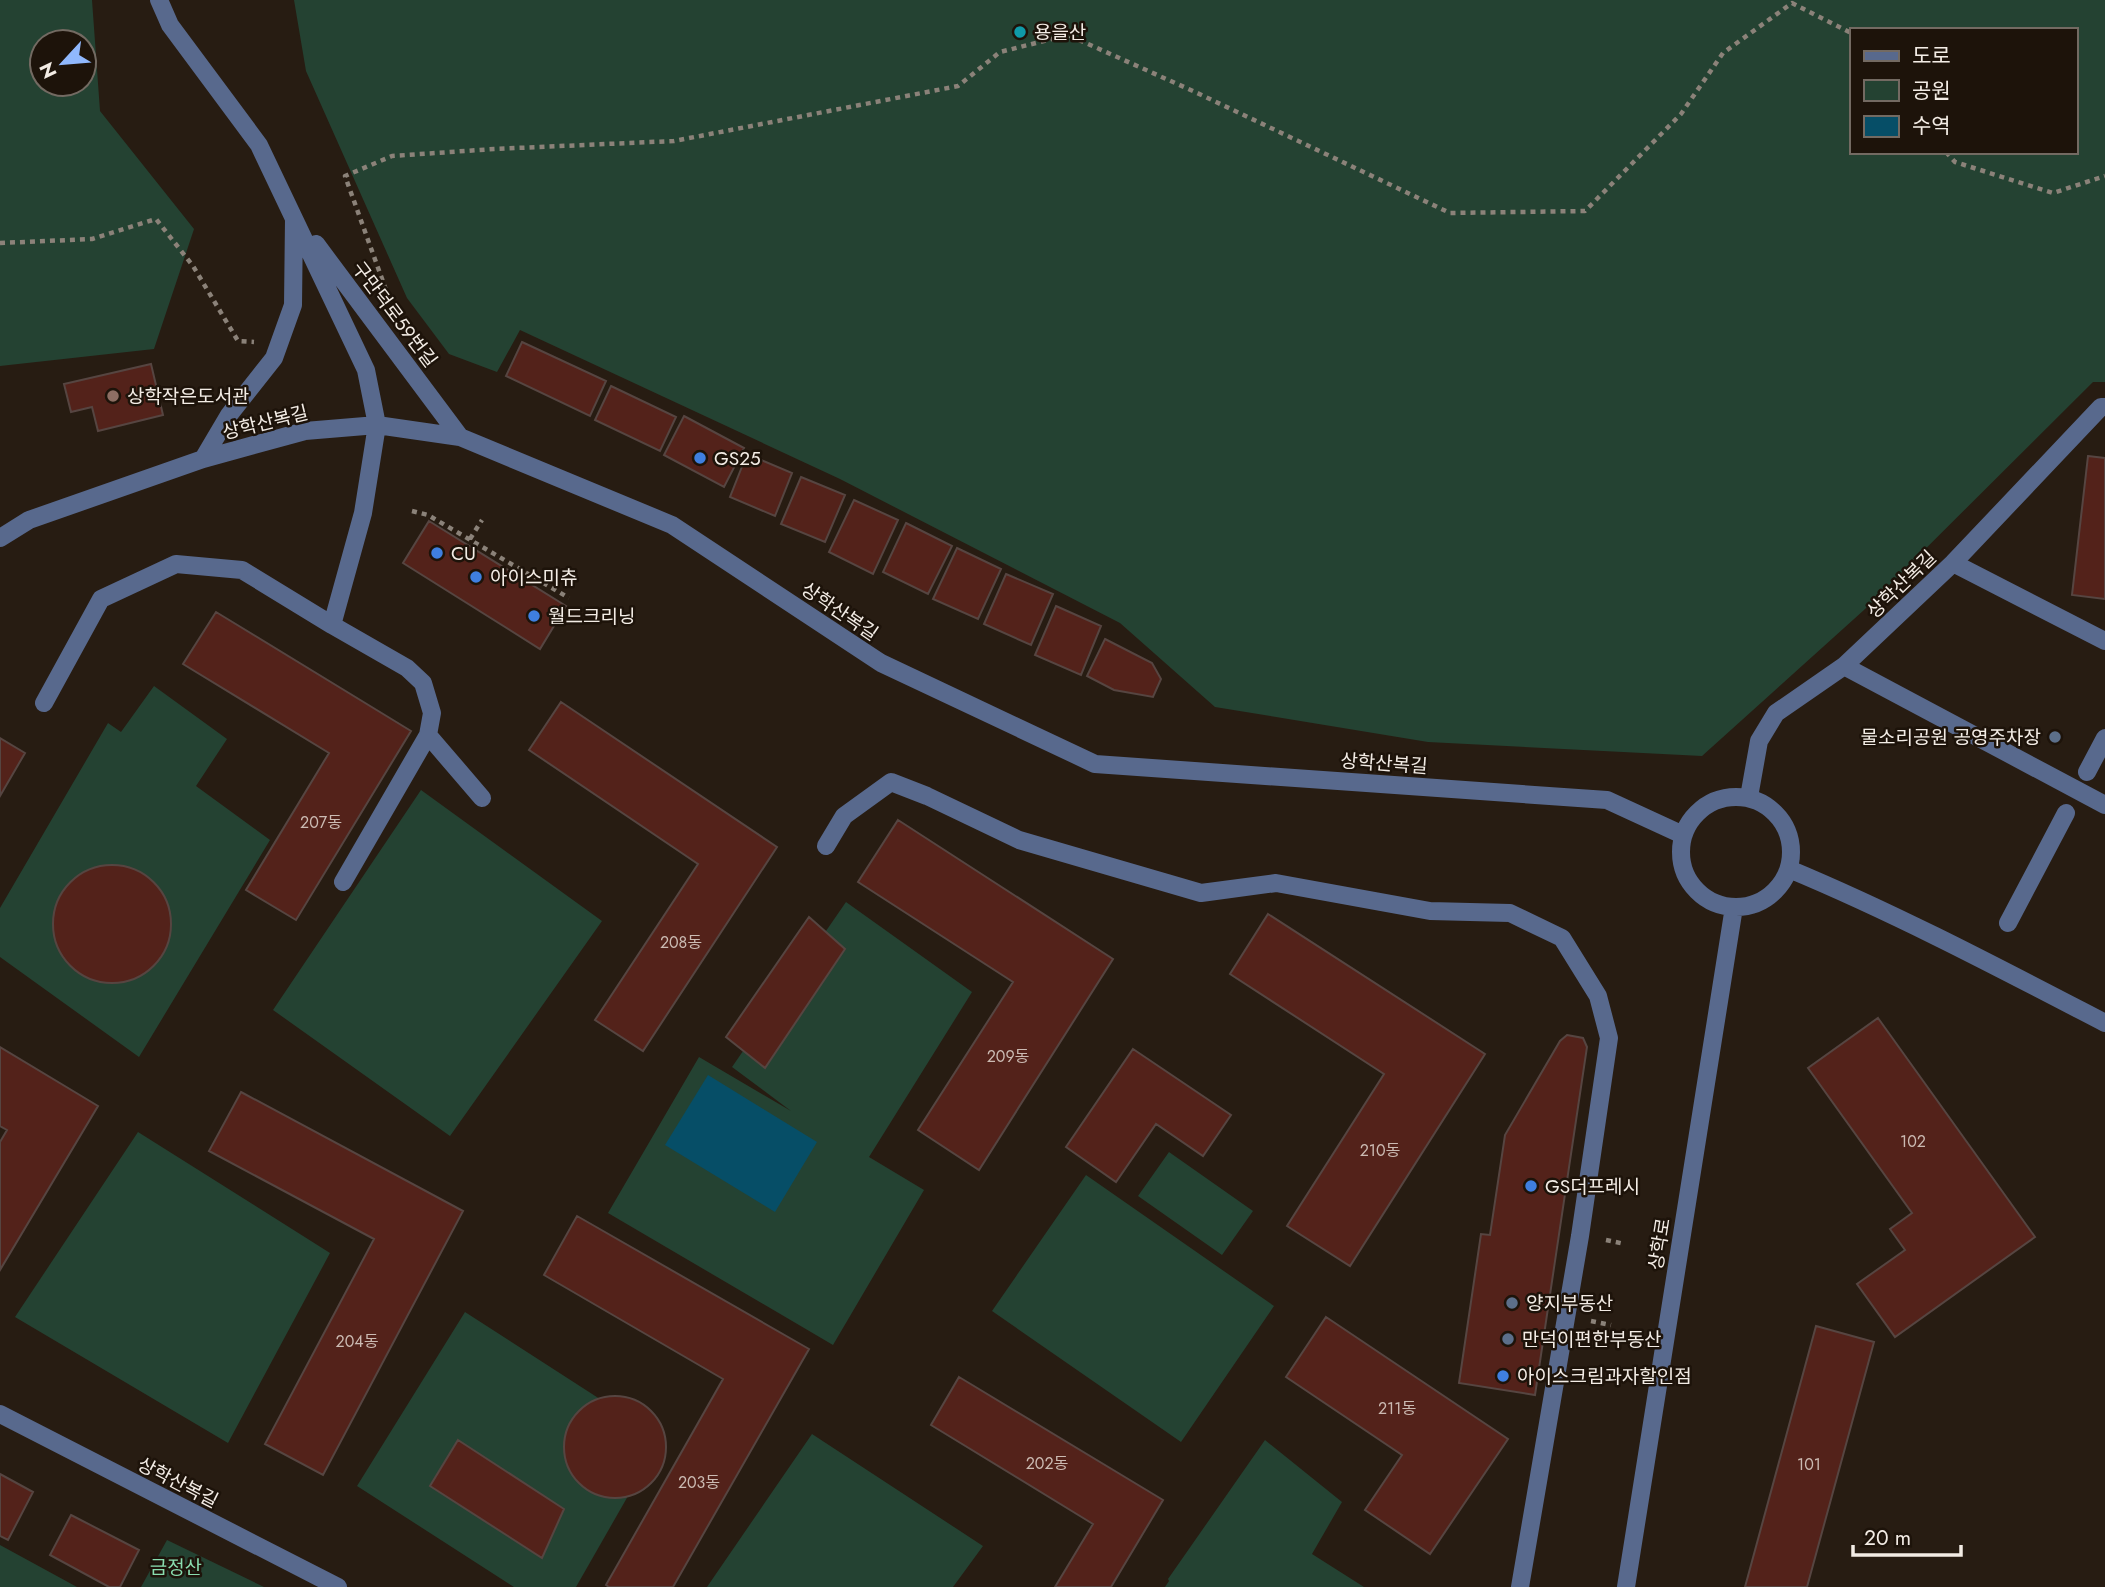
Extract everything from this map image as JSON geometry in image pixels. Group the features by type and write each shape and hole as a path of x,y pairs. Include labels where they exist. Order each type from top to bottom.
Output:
{"street":[{"name":"구만덕로59번길","path":"159,0 170,25 259,145 366,369 377,425"},
{"name":"구만덕로59번길","path":"295,216 460,437"},
{"name":"구만덕로59번길","path":"204,459 229,415 274,358 293,305 295,216"},
{"name":"상학산복길","path":"1749,797 1759,741 1776,713 1844,666 1953,563 2101,407 2105,407"},
{"name":"상학산복길","path":"0,538 29,520 204,459 305,431 377,425 460,437 672,525 881,663 1095,764 1608,800 1683,835"},
{"path":"332,625 363,513 377,425"},
{"path":"1953,563 2105,641"},
{"path":"44,703 100,599 176,564 242,570 407,668 423,683 432,713 428,735 343,882"},
{"path":"1844,666 2105,805"},
{"path":"428,735 482,798"},
{"path":"2087,772 2105,738"},
{"path":"826,846 844,816 891,782 927,796 1019,840 1201,893 1276,883 1430,911 1510,913 1563,938 1598,996 1609,1038 1582,1222 1520,1587"},
{"path":"1731,796 1749,797 1765,804 1780,817 1788,833 1791,851 1789,869 1768,898 1751,905 1734,907 1717,904 1690,884 1680,852 1683,835 1690,820 1701,808 1715,800 1731,796"},
{"path":"2008,922 2066,813"},
{"path":"1789,869 1844,892 1988,961 2105,1023"},
{"name":"상학로","path":"1626,1587 1734,907"},
{"name":"상학산복길","path":"0,1414 338,1587"}],"path":[{"path":"390,300 345,176 392,156 674,141 958,86 1000,51 1068,35 1450,213 1585,211 1681,114 1723,53 1792,3 1850,32"},
{"path":"1948,154 1955,162 2053,193 2105,176"},
{"path":"0,243 92,239 156,219 192,266 238,341 261,342"},
{"path":"412,511 428,514 569,598"},
{"path":"470,539 482,520"}],"green space":[{"path":"0,0 92,0 94,28 28,28 28,98 98,98 98,83 100,111 194,229 154,349 0,366"},
{"path":"294,0 2105,0 2105,382 2093,382 1864,610 1702,756 1428,742 1215,707 1120,623 840,479 520,330 497,372 449,354 407,298 306,71"},
{"path":"154,686 227,739 196,786 270,840 139,1057 0,957 0,908 108,723 121,732"},
{"path":"421,790 602,921 450,1136 273,1010"},
{"path":"846,902 972,992 869,1157 924,1190 833,1345 608,1213 699,1057 791,1111 732,1067"},
{"path":"138,1132 330,1253 228,1443 15,1317"},
{"path":"1169,1152 1253,1211 1222,1255 1138,1196"},
{"path":"1086,1175 1274,1306 1181,1442 992,1311"},
{"path":"465,1312 665,1441 656,1475 645,1487 628,1496 576,1587 514,1587 357,1486"},
{"path":"812,1434 983,1546 953,1587 707,1587"},
{"path":"1265,1440 1342,1502 1312,1554 1364,1587 1165,1587 1168,1579"},
{"name":"금정산","path":"167,1540 264,1587 141,1587"},
{"path":"0,1545 77,1587 0,1587"}],"water":[{"path":"708,1075 817,1142 775,1212 665,1145"}],"building":[{"path":"522,342 606,381 590,416 506,376"},
{"name":"상학작은도서관","path":"151,364 163,415 98,431 92,407 71,412 64,384"},
{"path":"611,386 676,417 660,451 595,420"},
{"path":"684,416 744,448 724,487 664,455"},
{"path":"747,454 792,473 775,516 730,497"},
{"path":"2088,456 2105,458 2105,599 2072,595"},
{"path":"801,477 845,495 825,542 781,524"},
{"path":"854,500 898,520 873,574 829,552"},
{"path":"429,521 566,606 540,649 403,563"},
{"path":"906,523 952,546 928,594 883,572"},
{"path":"957,548 1001,569 978,619 933,599"},
{"path":"1006,574 1053,594 1031,645 984,624"},
{"path":"1056,606 1101,626 1081,675 1035,655"},
{"path":"216,612 411,731 296,920 246,890 329,753 183,664"},
{"path":"1105,639 1152,663 1161,679 1153,697 1114,690 1087,676"},
{"path":"561,702 777,847 643,1051 595,1020 698,864 529,750"},
{"path":"0,738 25,753 0,796"},
{"path":"898,820 1113,959 979,1170 918,1130 1013,982 858,882"},
{"path":"112,865 145,875 161,891 171,924 161,957 145,973 112,983 79,973 63,957 53,924 63,891 79,875"},
{"path":"1268,914 1485,1054 1350,1266 1287,1226 1384,1074 1230,974"},
{"path":"809,917 845,949 765,1068 726,1037"},
{"path":"1878,1018 2035,1237 1895,1337 1857,1284 1905,1250 1890,1229 1912,1213 1808,1068"},
{"path":"1567,1035 1583,1038 1587,1047 1535,1395 1459,1383 1481,1234 1490,1235 1505,1135 1560,1041"},
{"path":"0,1047 98,1106 0,1270 0,1142 7,1130 0,1126"},
{"path":"1133,1049 1231,1115 1203,1156 1156,1124 1116,1182 1066,1147"},
{"path":"241,1092 463,1211 323,1475 265,1444 374,1239 209,1151"},
{"path":"577,1216 809,1349 673,1587 606,1585 723,1379 544,1275"},
{"path":"1326,1317 1508,1439 1430,1554 1365,1510 1402,1455 1286,1377"},
{"path":"1816,1326 1874,1342 1807,1587 1745,1587"},
{"path":"959,1377 1163,1500 1111,1587 1055,1587 1093,1524 931,1425"},
{"path":"615,1396 634,1400 651,1411 662,1428 666,1447 662,1466 651,1483 634,1494 615,1498 596,1494 579,1483 568,1466 564,1447 568,1428 579,1411 596,1400"},
{"path":"458,1440 564,1509 542,1558 430,1486"},
{"path":"0,1474 33,1492 8,1540 0,1536"},
{"path":"71,1515 139,1550 120,1587 109,1587 50,1555"}],"place":[{"name":"용을산","path":"1020,32"},
{"name":"상학작은도서관","path":"113,396"},
{"name":"GS25","path":"700,458"},
{"name":"CU","path":"437,553"},
{"name":"아이스미츄","path":"476,577"},
{"name":"월드크리닝","path":"534,616"},
{"name":"물소리공원 공영주차장","path":"2055,737"},
{"name":"GS더프레시","path":"1531,1186"},
{"name":"양지부동산","path":"1512,1303"},
{"name":"만덕이편한부동산","path":"1508,1339"},
{"name":"아이스크림과자할인점","path":"1503,1376"}]}
